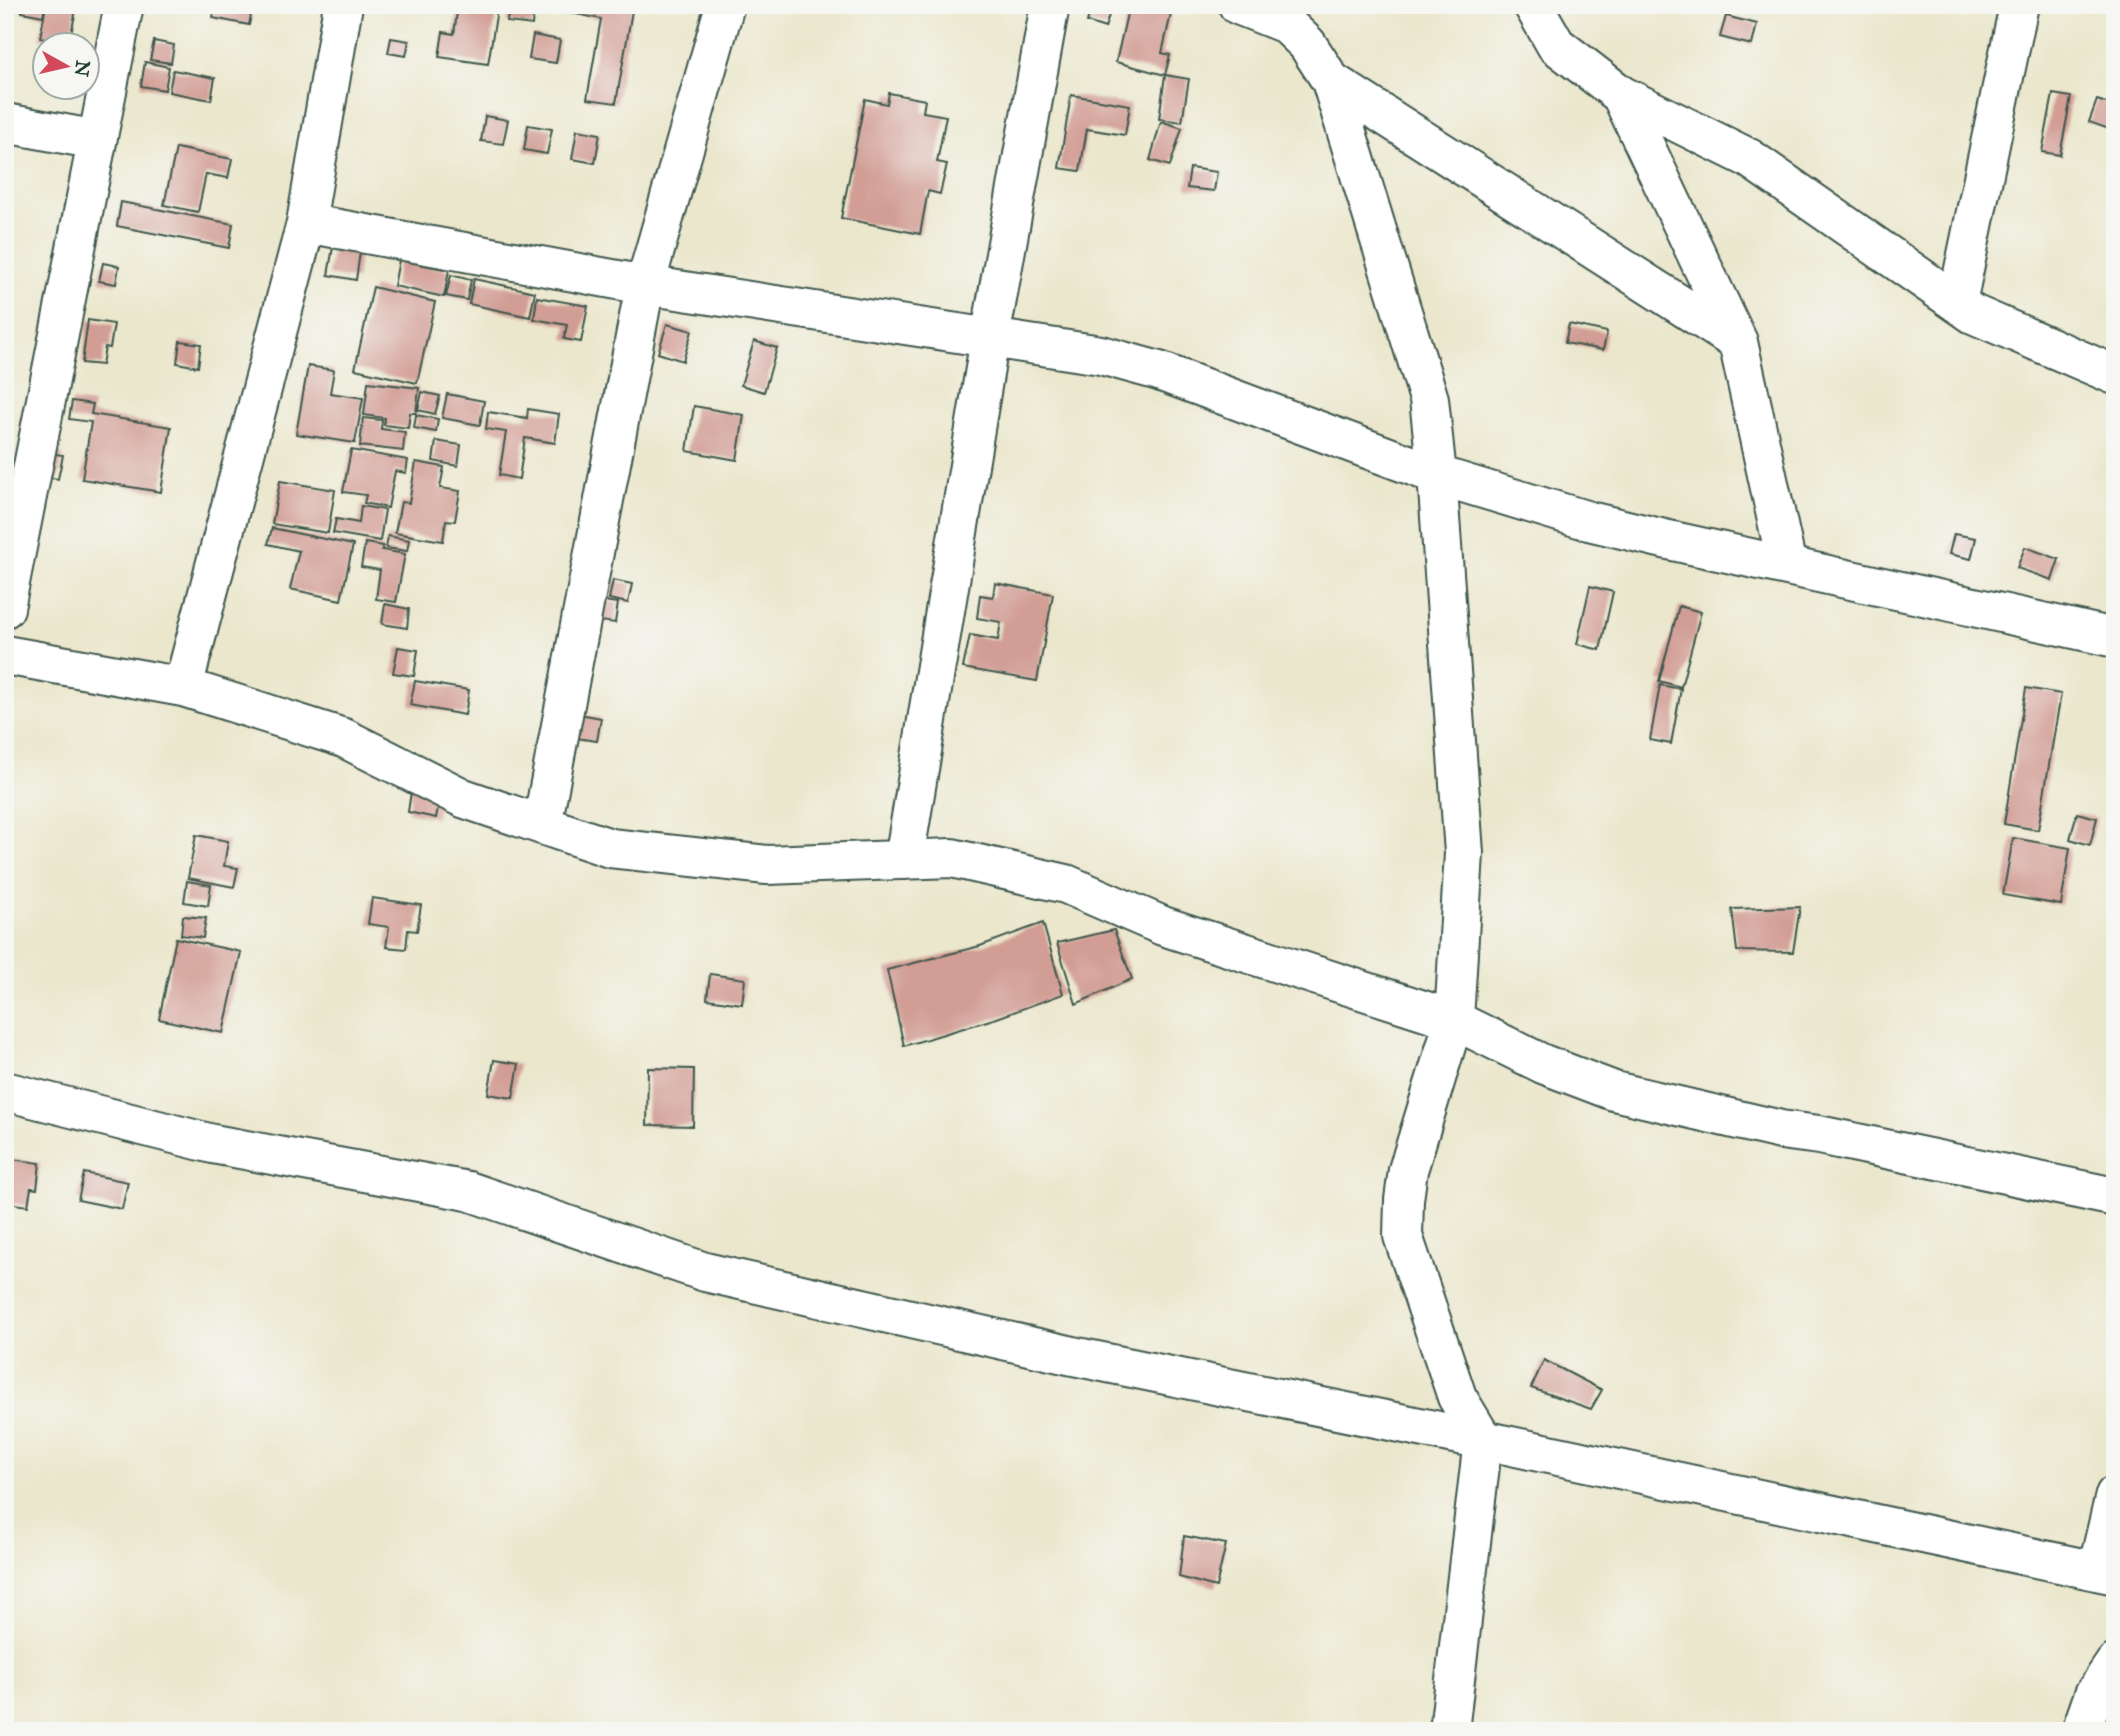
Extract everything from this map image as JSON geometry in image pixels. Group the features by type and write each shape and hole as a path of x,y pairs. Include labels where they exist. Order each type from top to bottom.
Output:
{"street":[{"path":"5,608 124,5"},
{"path":"183,687 306,223 343,5"},
{"path":"542,825 645,285 725,5"},
{"path":"904,860 990,338 1051,5"},
{"path":"1238,5 1286,24 1307,44 1331,81 1429,400 1437,475 1464,853 1454,1020 1408,1170 1404,1200 1404,1236 1457,1397 1483,1440 1449,1731"},
{"path":"1533,5 1556,45 1621,95 1749,158 1973,314 2115,375"},
{"path":"1957,303 2020,5"},
{"path":"1331,81 1738,342"},
{"path":"1621,95 1738,342 1787,566"},
{"path":"5,123 97,140"},
{"path":"306,223 645,285 1101,355 1159,371 1437,475 1589,521 2115,638"},
{"path":"5,655 183,687 344,738 463,798 610,848 767,865 952,858 1066,884 1163,926 1454,1020 1543,1064 1614,1091 1781,1130 1819,1135 2115,1197"},
{"path":"5,1091 213,1144 468,1191 705,1272 1073,1356 2106,1573 2115,1495"},
{"path":"2081,1731 2094,1694 2115,1663"}],"building":[{"path":"5,5 13,5 6,34 5,34"},
{"path":"23,5 45,5 43,16 22,12"},
{"path":"46,5 77,5 71,32 41,32"},
{"path":"215,5 253,5 249,25 213,18"},
{"path":"458,5 497,10 488,64 439,57 443,32 454,34"},
{"path":"509,5 534,5 532,25 507,22"},
{"path":"572,5 633,5 616,103 587,99 601,19 571,13"},
{"path":"1092,5 1112,5 1105,28 1087,22"},
{"path":"1129,5 1171,14 1162,53 1170,55 1165,75 1116,62"},
{"path":"1726,16 1757,24 1752,45 1720,37"},
{"path":"533,35 560,40 556,63 529,59"},
{"path":"391,38 409,41 406,56 388,53"},
{"path":"154,41 174,45 171,63 150,60"},
{"path":"145,62 169,67 165,90 141,86"},
{"path":"173,70 215,78 211,100 169,92"},
{"path":"1165,75 1189,79 1182,122 1159,119"},
{"path":"889,93 925,100 923,112 946,116 937,162 947,164 940,194 928,191 920,234 841,218 865,99 887,104"},
{"path":"2053,94 2071,97 2060,155 2042,152"},
{"path":"1071,95 1130,105 1125,135 1087,129 1080,171 1059,168"},
{"path":"2097,100 2115,106 2109,129 2089,122"},
{"path":"485,116 508,120 503,144 481,141"},
{"path":"1161,121 1182,128 1170,166 1150,160"},
{"path":"528,125 552,129 547,154 524,150"},
{"path":"577,130 600,134 595,163 572,159"},
{"path":"176,148 232,159 228,178 206,174 198,212 164,205"},
{"path":"1190,168 1217,172 1214,191 1187,188"},
{"path":"121,202 233,224 229,248 117,226"},
{"path":"333,247 360,252 356,280 328,275"},
{"path":"399,260 449,270 444,297 394,286"},
{"path":"103,263 119,266 116,284 99,281"},
{"path":"451,275 471,280 467,300 446,296"},
{"path":"474,279 535,292 530,317 469,304"},
{"path":"373,287 435,302 417,383 355,369"},
{"path":"537,297 588,306 581,342 564,339 567,325 534,319"},
{"path":"88,320 114,324 110,348 105,347 102,365 82,363"},
{"path":"667,324 692,331 683,361 658,353"},
{"path":"1569,324 1607,332 1603,350 1565,343"},
{"path":"180,341 201,344 198,367 177,363"},
{"path":"754,341 777,348 764,392 741,385"},
{"path":"308,366 334,370 330,393 363,398 355,443 296,434"},
{"path":"368,382 419,388 416,413 410,413 408,428 384,425 385,418 364,415"},
{"path":"422,392 440,396 435,414 418,410"},
{"path":"447,394 484,401 480,425 442,418"},
{"path":"72,401 93,404 91,414 171,427 161,492 82,479 91,422 69,419"},
{"path":"694,406 744,415 737,460 687,451"},
{"path":"528,409 559,414 555,443 525,438 519,479 499,475 506,432 486,429 488,412 527,418"},
{"path":"416,415 438,419 436,432 414,428"},
{"path":"363,418 382,420 381,429 405,432 403,451 360,446"},
{"path":"436,441 461,445 458,466 433,461"},
{"path":"351,450 408,460 406,473 395,471 388,508 364,503 366,495 343,492"},
{"path":"48,453 63,455 58,479 44,477"},
{"path":"416,462 444,467 440,488 460,491 455,521 446,520 443,541 395,533 401,502 409,503"},
{"path":"280,481 335,490 328,533 272,524"},
{"path":"361,506 385,510 380,541 333,533 336,519 359,523"},
{"path":"272,528 353,545 341,600 290,589 299,551 268,544"},
{"path":"1954,534 1976,538 1971,559 1949,554"},
{"path":"388,536 409,540 407,551 386,548"},
{"path":"365,543 383,546 382,550 405,554 396,602 376,599 380,570 361,567"},
{"path":"2025,547 2059,559 2052,580 2017,568"},
{"path":"613,580 632,584 628,603 609,599"},
{"path":"995,583 1053,594 1037,681 963,668 970,635 998,640 1001,622 977,618 980,595 993,597"},
{"path":"1590,586 1613,592 1600,650 1577,644"},
{"path":"603,601 618,603 615,623 600,621"},
{"path":"385,604 409,609 407,628 382,624"},
{"path":"1679,606 1701,612 1681,687 1659,681"},
{"path":"398,647 418,650 414,676 393,673"},
{"path":"415,681 469,690 465,715 410,705"},
{"path":"1660,685 1681,689 1671,744 1650,740"},
{"path":"2026,688 2061,694 2038,830 2004,824"},
{"path":"580,714 601,718 597,741 576,738"},
{"path":"412,785 441,791 436,818 408,812"},
{"path":"2077,813 2097,818 2090,845 2070,839"},
{"path":"196,835 228,841 224,866 238,868 234,887 188,878"},
{"path":"2013,838 2070,848 2061,905 2003,895"},
{"path":"187,881 211,885 208,906 184,902"},
{"path":"372,898 421,905 417,931 408,930 406,949 386,947 389,927 368,924"},
{"path":"1800,907 1793,952 1737,951 1732,909"},
{"path":"183,916 206,918 203,938 181,935"},
{"path":"1043,923 1063,994 997,1018 904,1046 887,970 980,946"},
{"path":"1114,930 1132,979 1076,1004 1057,943"},
{"path":"176,938 241,952 223,1033 159,1019"},
{"path":"710,974 745,979 742,1004 707,999"},
{"path":"494,1060 519,1064 513,1098 488,1094"},
{"path":"648,1068 694,1069 693,1126 647,1125"},
{"path":"11,1159 40,1163 37,1189 31,1188 28,1206 6,1203"},
{"path":"84,1173 128,1182 122,1209 78,1200"},
{"path":"1544,1360 1602,1390 1591,1409 1531,1388"},
{"path":"1184,1536 1226,1544 1216,1587 1179,1577"}]}
